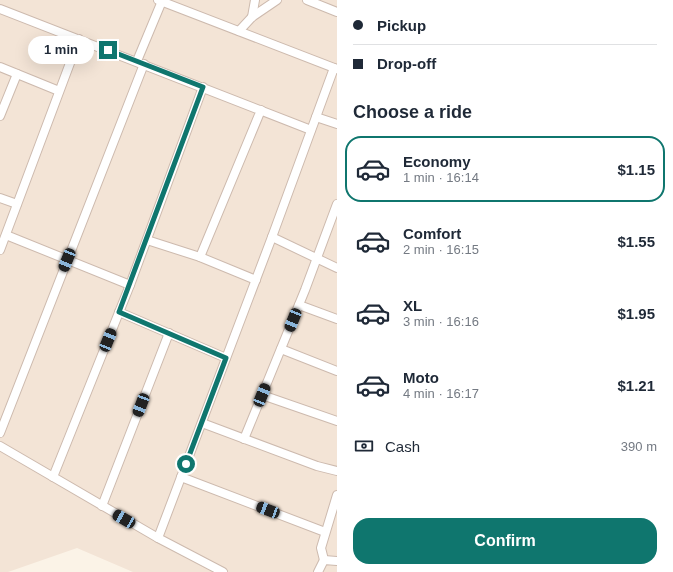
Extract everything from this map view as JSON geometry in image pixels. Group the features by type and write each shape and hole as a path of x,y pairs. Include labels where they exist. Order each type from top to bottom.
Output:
{"street":[{"path":"252,17 255,0"},
{"path":"239,31 252,17 277,0"},
{"path":"307,0 337,12"},
{"path":"0,433 67,260 140,62 160,1 335,69 158,538"},
{"path":"0,9 140,62 311,130"},
{"path":"0,250 79,39"},
{"path":"0,67 59,91"},
{"path":"0,116 16,74"},
{"path":"53,477 130,285 203,87"},
{"path":"200,257 260,110"},
{"path":"316,118 337,124"},
{"path":"0,198 17,204"},
{"path":"244,439 299,306 316,260 334,220 337,204"},
{"path":"6,236 130,285"},
{"path":"272,238 316,260 337,268"},
{"path":"147,240 200,257 256,280"},
{"path":"299,306 337,319"},
{"path":"119,312 226,358"},
{"path":"102,506 169,333"},
{"path":"281,349 337,371"},
{"path":"262,395 337,421"},
{"path":"202,423 317,466 337,471"},
{"path":"0,446 158,538 222,572"},
{"path":"181,478 325,532"},
{"path":"318,572 324,560 321,548 337,495"},
{"path":"324,560 337,562"}],"shaded area":[{"path":"0,0 337,0 337,572 133,572 77,548 8,572 0,572"}],"route":[{"path":"108,50 203,87 119,312 226,358 186,464"}]}
